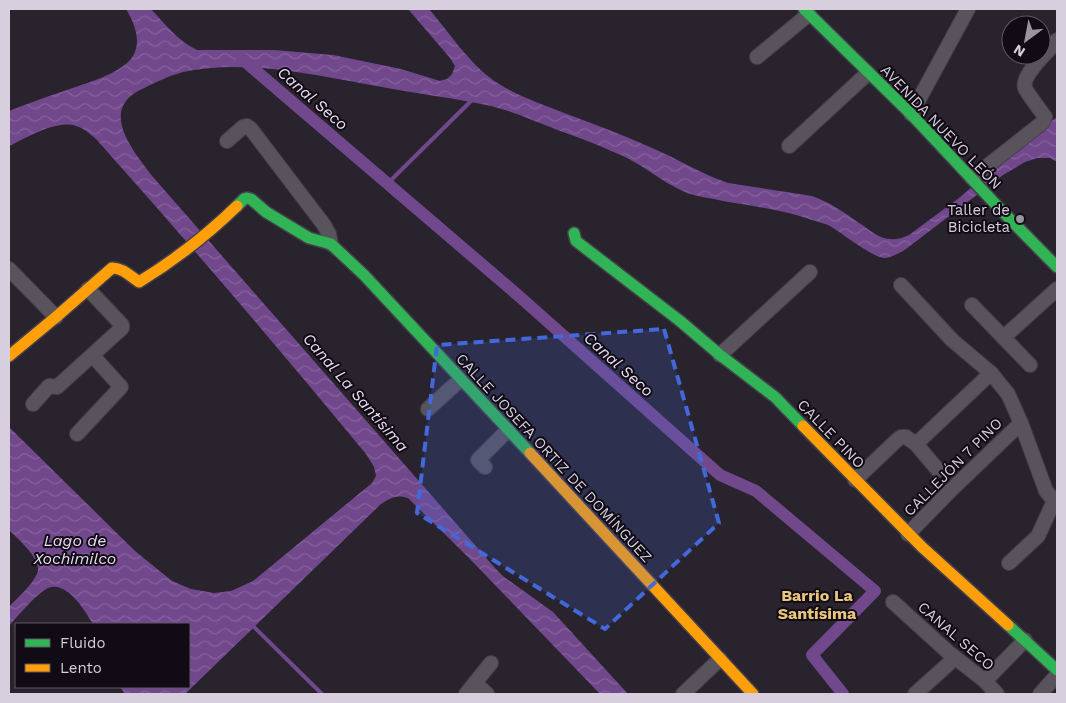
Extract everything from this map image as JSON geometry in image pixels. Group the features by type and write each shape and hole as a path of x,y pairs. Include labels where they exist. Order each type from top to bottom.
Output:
{"street":[{"path":"911,114 968,9"},
{"path":"757,57 806,12"},
{"name":"AVENIDA NUEVO LEÓN","path":"806,12 911,114 1057,267"},
{"path":"972,178 1042,123 1045,117 1025,88 1025,80 1030,71 1057,40"},
{"path":"789,146 868,73"},
{"path":"9,356 112,268 120,268 139,282 161,270 183,254 216,227 244,199 250,199 266,212 309,238 331,244 324,224 251,129 246,126 243,127 228,141"},
{"name":"CALLE PINO","path":"574,233 576,241 680,321 720,356 775,397 908,534 1057,670"},
{"name":"CALLE JOSEFA ORTIZ DE DOMÍNGUEZ","path":"331,244 364,275 720,658 746,692"},
{"path":"9,269 56,317"},
{"path":"720,356 810,272"},
{"path":"901,284 952,340 991,374 1008,394 1046,491 1056,502 1038,536 1009,563"},
{"path":"33,404 49,386 57,387 122,328 122,325 88,289"},
{"path":"1004,337 1057,289"},
{"path":"972,305 1030,365"},
{"path":"77,434 121,388 93,356"},
{"path":"916,444 991,374"},
{"path":"428,410 460,380"},
{"name":"CALLEJÓN 7 PINO","path":"908,534 950,490 1020,423"},
{"path":"484,467 478,460 508,430"},
{"path":"856,480 902,437 906,437 916,444 938,470"},
{"name":"CANAL SECO","path":"893,602 997,694"},
{"path":"985,682 1025,640"},
{"path":"683,694 720,658"},
{"path":"915,694 955,658"},
{"path":"466,694 491,663"},
{"path":"1040,694 1057,675"},
{"path":"475,683 487,694"}],"highlighted area":[{"path":"664,329 719,523 605,629 417,513 437,345"}],"water":[{"name":"Lago de Xochimilco","path":"126,9 151,9 178,37 197,50 274,50 333,55 401,69 440,81 447,79 452,74 455,66 408,9 429,9 481,70 498,83 516,93 662,152 728,183 818,198 886,239 898,239 909,235 959,198 1034,134 1057,117 1057,162 1050,158 1037,158 1025,162 1003,175 906,249 896,255 885,258 873,254 823,223 779,211 687,193 620,155 526,117 491,106 308,74 257,68 207,68 183,72 140,90 128,99 122,109 121,120 130,144 153,177 495,568 504,577 553,612 628,694 600,694 469,558 408,498 400,496 391,498 381,504 185,694 125,694 121,688 190,688 190,623 92,623 75,598 62,588 55,587 48,588 39,595 9,626 9,607 34,579 38,570 32,554 9,530 9,427 135,551 172,581 191,589 214,593 231,591 253,581 372,483 376,476 374,467 366,454 333,414 199,256 96,139 79,127 60,125 42,130 9,146 9,111 102,78 128,62 136,50 137,44 132,20"}],"waterway":[{"name":"Canal Seco","path":"242,59 520,297 720,475 756,491 875,591 812,655 843,694"},
{"path":"388,183 472,100"},
{"path":"251,624 322,694"}],"traffic: fast":[{"path":"804,9 911,114 1057,267"},
{"path":"237,206 244,199 251,199 266,212 309,238 331,244 364,275 530,453"},
{"path":"574,233 576,241 775,397 803,426"},
{"path":"1008,625 1057,670"}],"traffic: slow":[{"path":"9,356 112,268 123,271 139,282 190,247 237,206"},
{"path":"803,426 922,547 1008,625"},
{"path":"530,453 753,694"}],"place":[{"name":"Taller de Bicicleta","path":"1020,219"}],"district":[{"name":"Barrio La Santísima","path":"817,604"}],"water label":[{"name":"Canal La Santísima","path":"356,392"}]}
